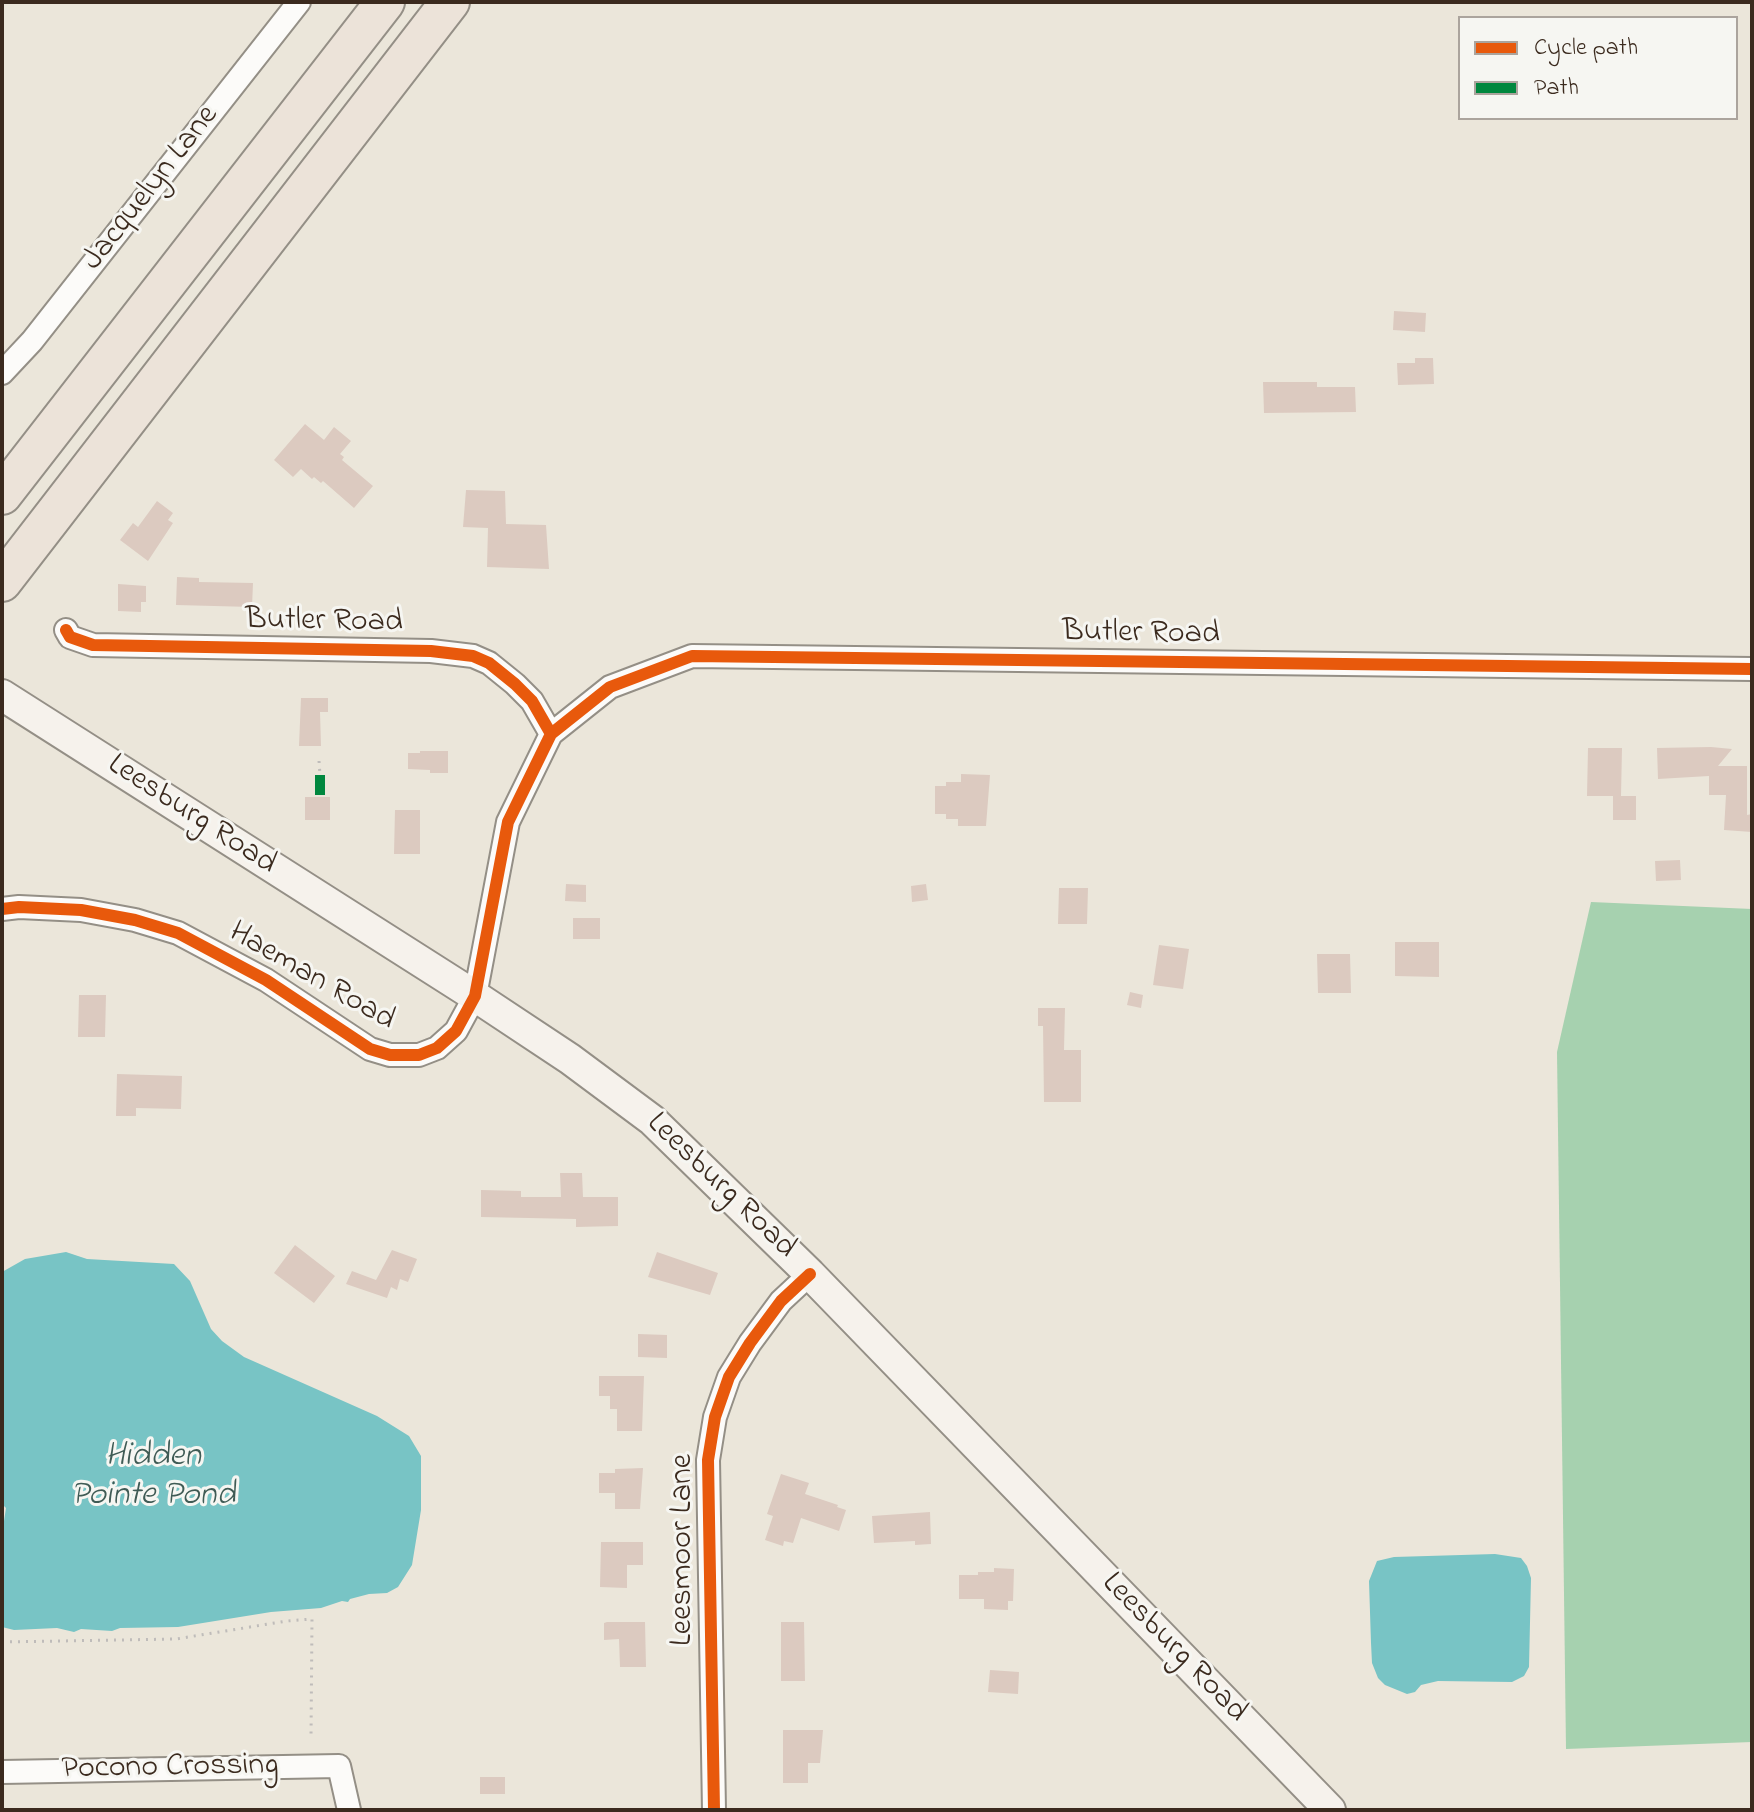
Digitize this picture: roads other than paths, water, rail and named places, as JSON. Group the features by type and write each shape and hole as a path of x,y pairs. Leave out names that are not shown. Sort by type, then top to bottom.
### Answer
{"highway":[{"path":"2,495 385,2"},
{"path":"2,582 450,2"}],"main road":[{"name":"Leesburg Road","path":"2,695 475,996 570,1059 642,1112 681,1146 810,1274 1330,1810"}],"street":[{"name":"Jacquelyn Lane","path":"2,373 32,341 299,2"},
{"name":"Butler Road","path":"66,630 70,637 93,645 431,651 473,656 489,663 515,684 532,701 551,734"},
{"name":"Butler Road","path":"475,996 508,822 551,734 610,687 692,656 1752,669"},
{"name":"Haeman Road","path":"2,909 81,910 135,920 178,933 266,980 348,1036 385,1055 419,1055 437,1048 456,1031 475,996"},
{"name":"Leesmoor Lane","path":"714,1810 708,1460 715,1417 729,1377 750,1343 781,1301 810,1274"},
{"name":"Pocono Crossing","path":"2,1772 339,1766 349,1810"}],"water":[{"name":"Hidden Pointe Pond","path":"66,1252 87,1259 174,1264 190,1281 211,1329 222,1341 244,1357 377,1416 409,1436 421,1456 421,1510 412,1565 398,1587 387,1593 369,1594 321,1608 271,1612 178,1627 120,1628 112,1631 81,1629 74,1632 57,1628 14,1630 2,1627 2,1534 6,1508 2,1504 2,1272 25,1259"},
{"path":"1495,1554 1521,1558 1531,1578 1529,1667 1524,1676 1512,1682 1438,1681 1421,1685 1415,1692 1407,1694 1385,1685 1378,1678 1372,1663 1369,1581 1377,1561 1394,1557"}]}
